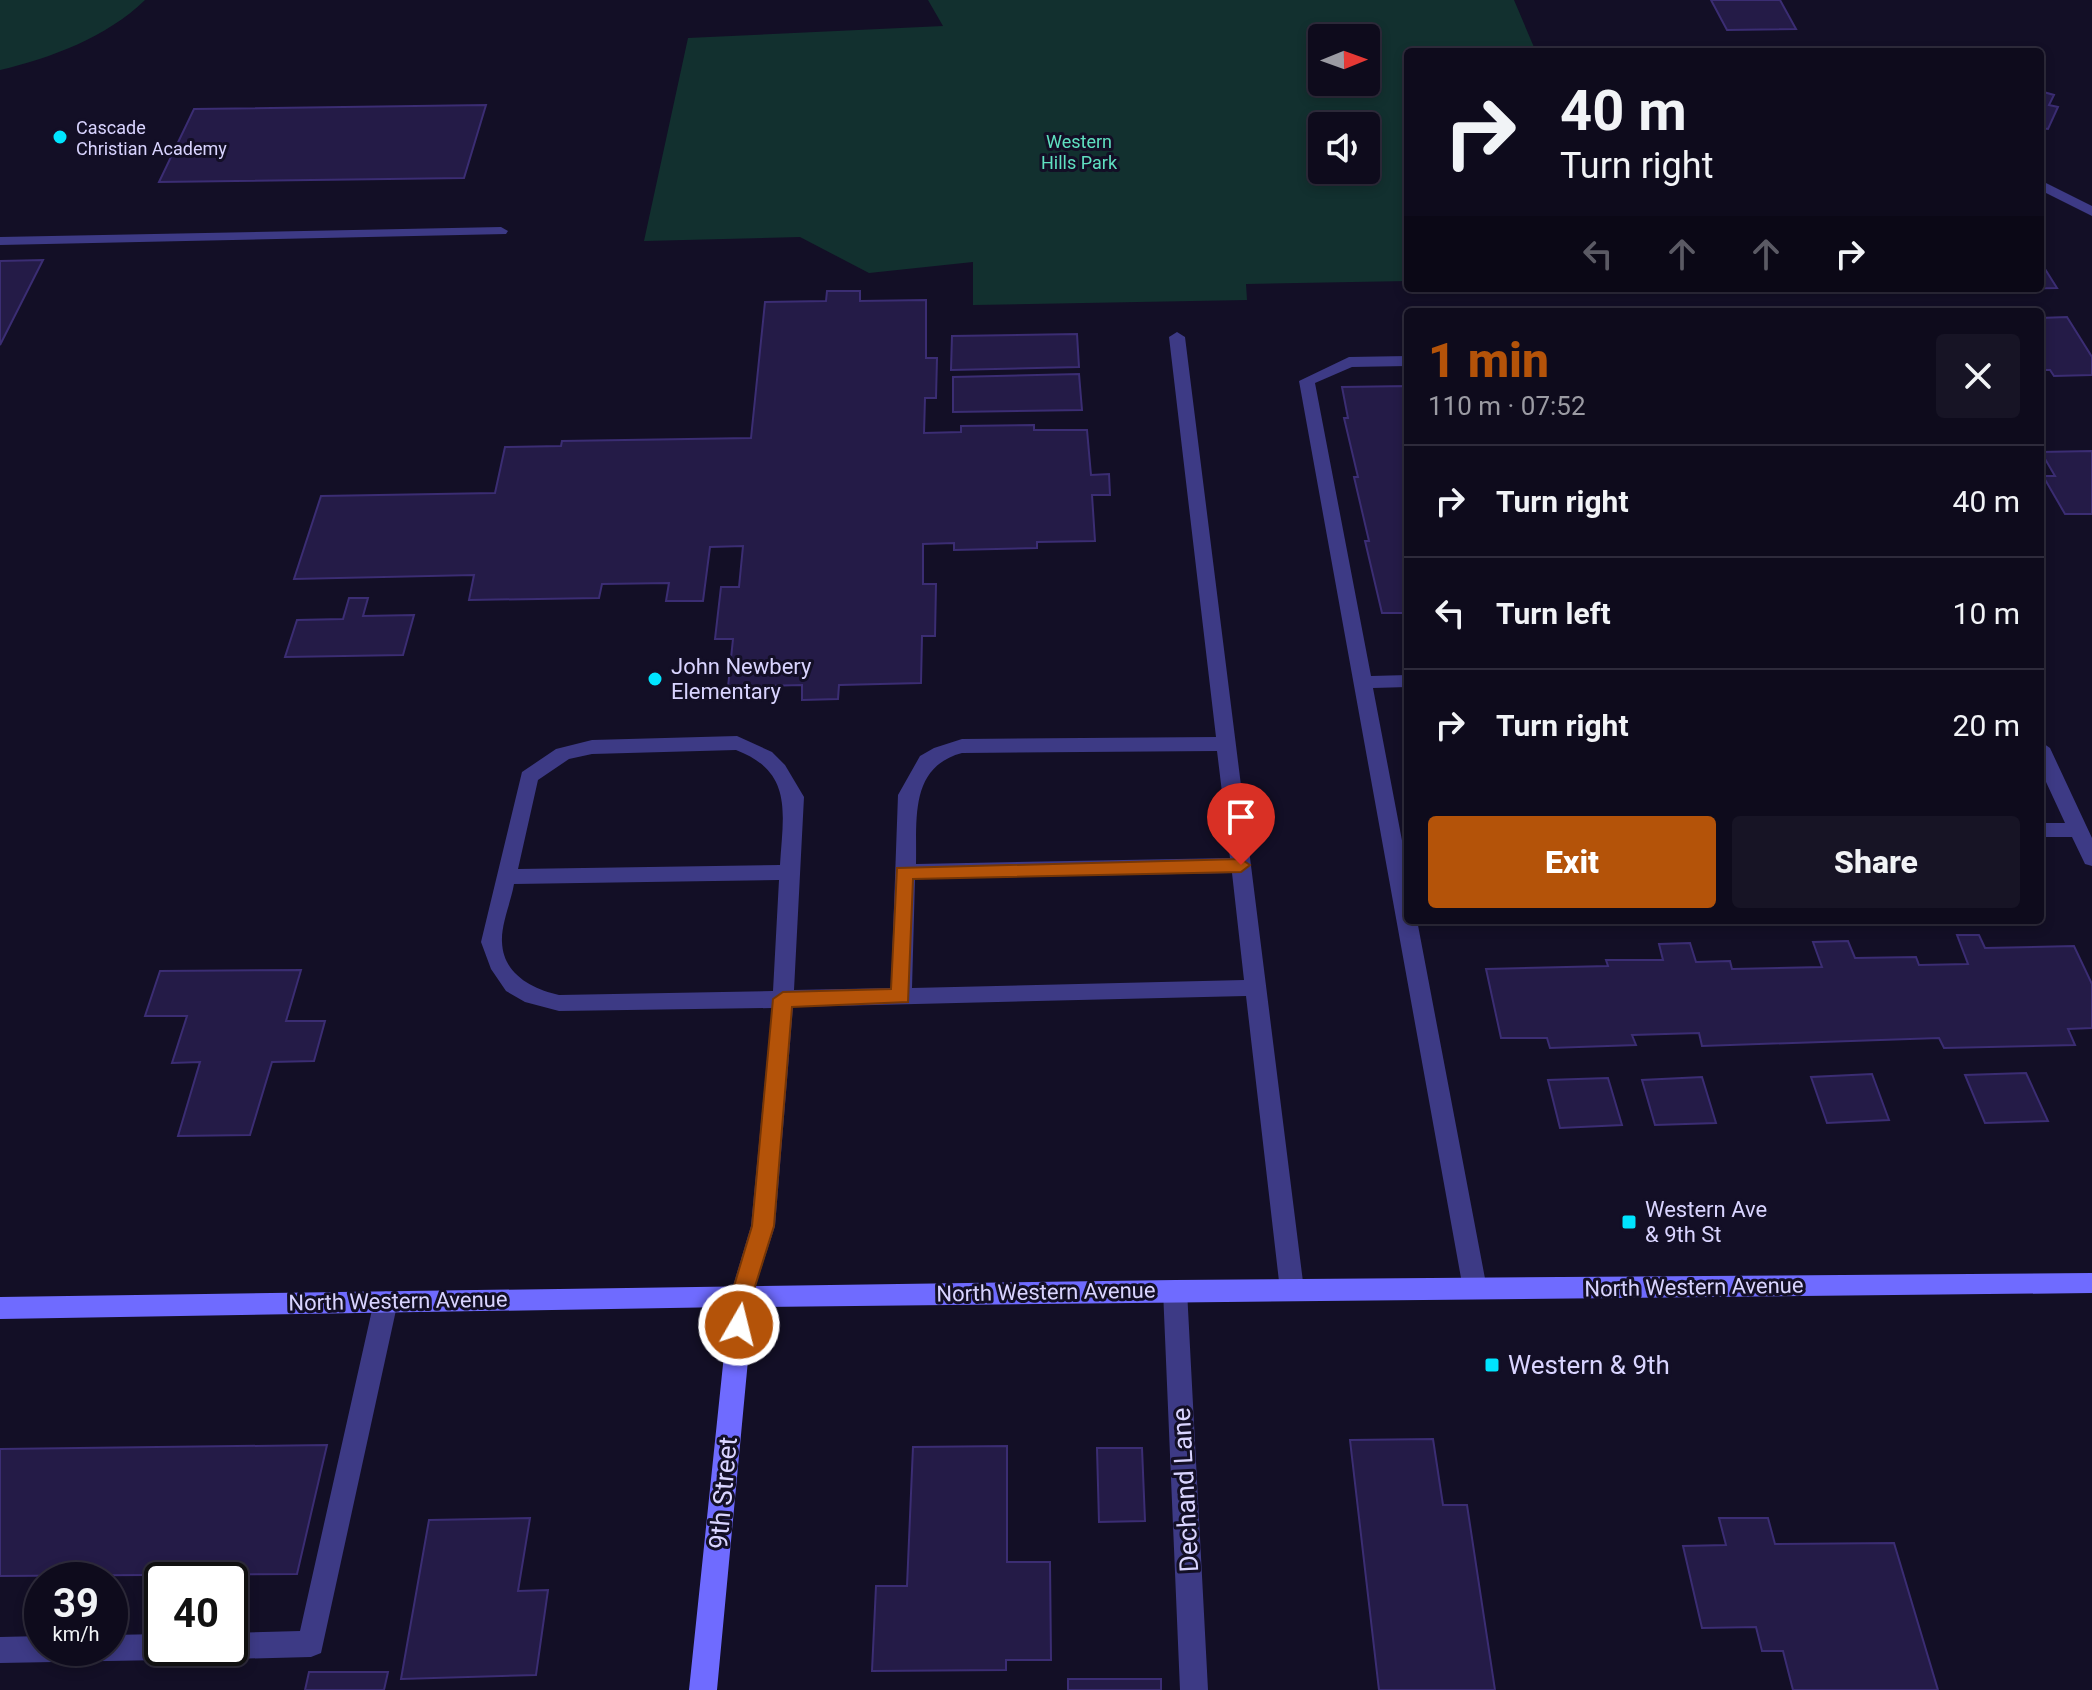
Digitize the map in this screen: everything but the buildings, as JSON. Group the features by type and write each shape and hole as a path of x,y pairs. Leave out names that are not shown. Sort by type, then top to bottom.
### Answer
{"main road":[{"name":"North Western Avenue","path":"0,1308 1175,1290 2092,1283"},
{"name":"9th Street","path":"703,1690 742,1296"}],"street":[{"path":"2044,186 2092,212"},
{"path":"0,241 501,231"},
{"path":"1177,337 1292,1290"},
{"path":"1404,361 1349,362 1307,381 1363,682 1404,863"},
{"path":"1363,682 1404,681"},
{"path":"742,1296 763,1226 783,999 794,797 780,767 759,750 737,743 592,747 563,754 529,777 491,942 498,968 523,996 559,1003 783,999 901,997 1256,988"},
{"path":"901,997 908,795 917,773 933,753 962,746 1226,744"},
{"path":"2044,757 2092,859"},
{"path":"2044,830 2078,830"},
{"path":"904,872 1241,865"},
{"path":"506,877 790,872"},
{"path":"1414,924 1475,1289"},
{"name":"Dechand Lane","path":"1175,1290 1194,1690"},
{"path":"248,1646 311,1644 386,1301"},
{"path":"0,1650 24,1650"}],"green space":[{"path":"0,0 145,0 96,35 39,59 0,70"},
{"name":"Western Hills Park","path":"928,0 1514,0 1534,48 1404,48 1404,281 1246,284 1247,300 973,305 973,262 869,273 800,237 644,241 688,38 943,26"}],"place":[{"name":"Cascade Christian Academy","path":"60,137"},
{"name":"John Newbery Elementary","path":"655,679"},
{"name":"Western Ave & 9th St","path":"1629,1222"},
{"name":"Western & 9th","path":"1492,1365"}],"route":[{"path":"739,1325 742,1296 763,1226 783,999 901,997 904,872 1241,865"}]}
